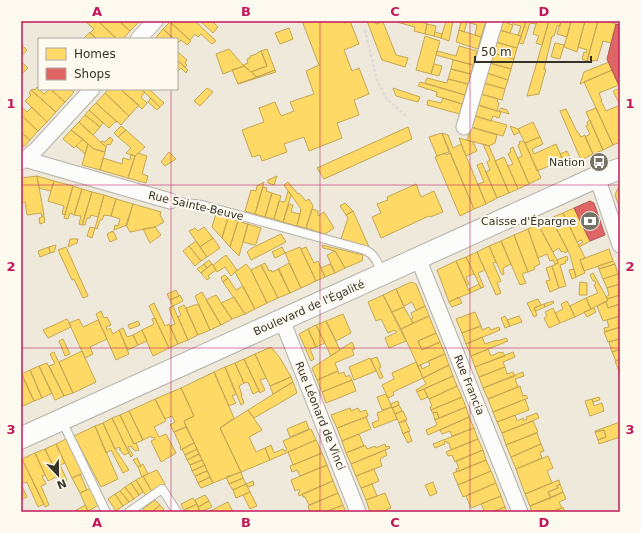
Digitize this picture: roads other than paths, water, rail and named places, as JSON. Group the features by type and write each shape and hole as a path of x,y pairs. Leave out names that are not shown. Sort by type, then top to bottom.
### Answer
{"main road":[{"name":"Boulevard de l'Égalité","path":"597,177 620,162"},
{"name":"Boulevard de l'Égalité","path":"21,438 597,177 620,169"}],"street":[{"path":"139,38 155,21"},
{"path":"464,127 495,21"},
{"path":"22,160 35,151 91,90"},
{"name":"Rue Sainte-Beuve","path":"22,160 170,200"},
{"path":"597,177 620,245"},
{"name":"Rue Francia","path":"418,258 520,512"},
{"name":"Rue Léonard de Vinci","path":"282,320 358,512"}],"lane":[{"name":"Rue Sainte-Beuve","path":"170,200 202,205 371,252 383,274"},
{"path":"62,420 106,512"},
{"path":"129,512 162,489 177,512"}],"place":[{"name":"Nation","path":"599,162"},
{"name":"Caisse d'Épargne","path":"590,221"}]}
